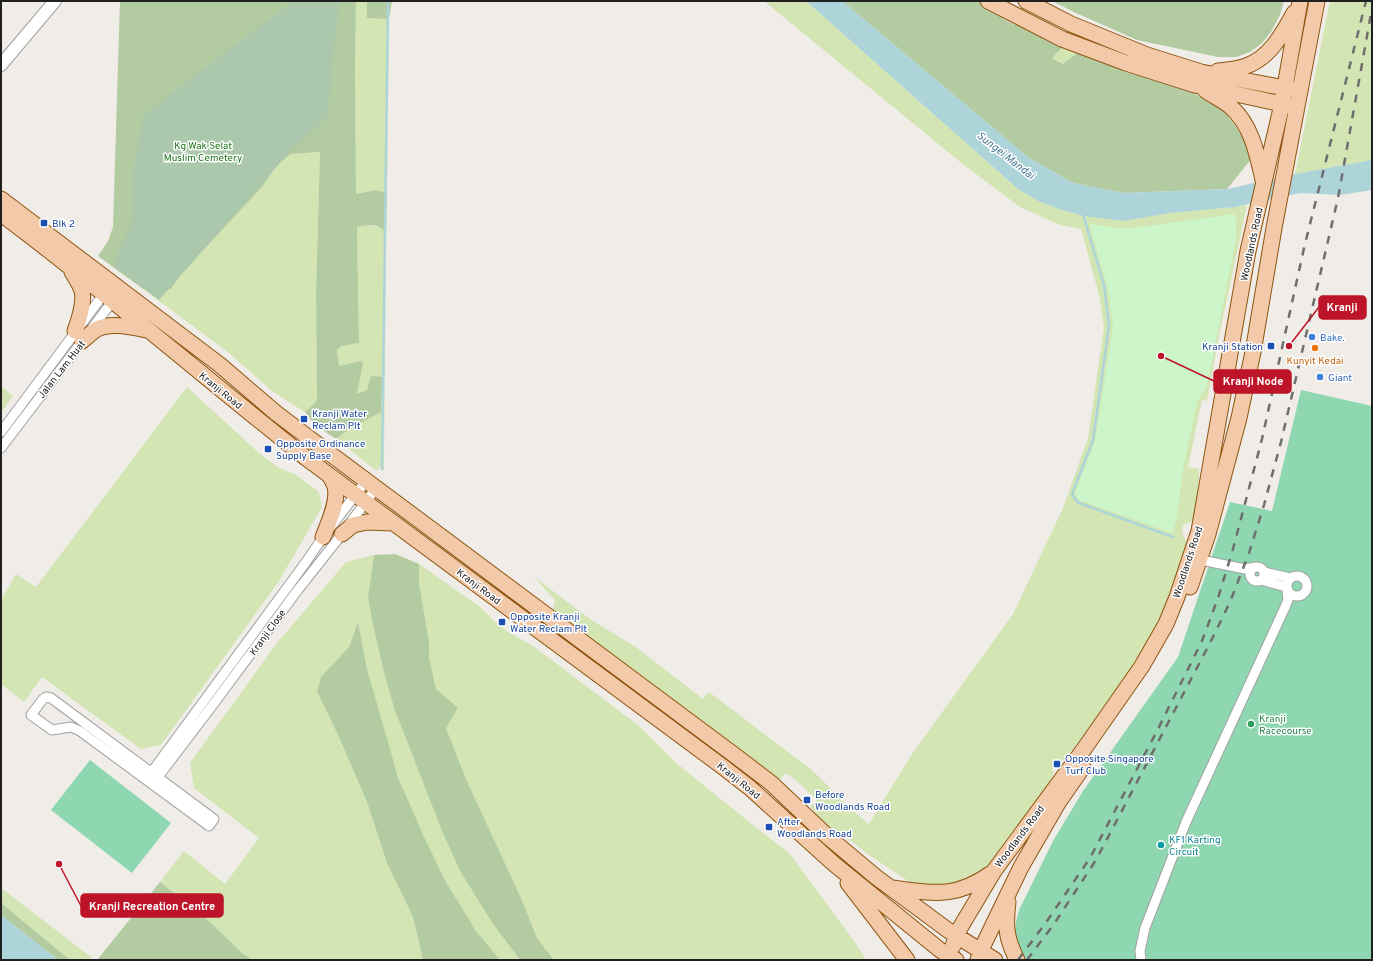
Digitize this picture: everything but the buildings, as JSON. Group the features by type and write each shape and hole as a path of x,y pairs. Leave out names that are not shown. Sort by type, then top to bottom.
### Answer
{"main road":[{"path":"988,1 1062,39 1126,63 1198,78 1300,91"},
{"path":"1026,1 1071,24 1198,78 1289,106"},
{"path":"1198,78 1236,69 1252,64 1259,59 1280,38 1300,1"},
{"name":"Woodlands Road","path":"979,956 1011,887 1058,803 1134,695 1164,648 1175,627 1200,560 1239,418 1253,352 1271,245 1289,106 1285,88 1300,1"},
{"name":"Woodlands Road","path":"951,959 956,936 994,870 1116,704 1142,666 1166,624 1199,531 1248,251 1264,184 1289,106 1300,91 1317,1"},
{"path":"1198,78 1229,106 1245,123 1255,147 1264,184"},
{"name":"Kranji Road","path":"1,199 112,292 148,330 250,414 393,523 750,788 834,864 951,959"},
{"name":"Kranji Road","path":"1,214 68,265 112,292 220,365 276,413 771,783 827,836 891,888 956,936 979,956 995,960"},
{"path":"1248,251 1260,238 1266,240 1271,245"},
{"path":"68,265 82,288 83,295 79,336 98,329 113,326 148,330"},
{"path":"212,382 220,365"},
{"path":"323,537 336,497 335,487 329,475"},
{"path":"342,534 353,525 367,522 393,523"},
{"path":"834,864 907,960"},
{"path":"891,888 935,892 955,891 977,883 994,870"},
{"path":"1011,887 1006,927 1010,945 1017,960"}],"street":[{"path":"1,65 55,1"},
{"name":"Jalan Lam Huat","path":"1,432 79,336 112,292"},
{"name":"Jalan Lam Huat","path":"1,448 42,393 79,336"},
{"name":"Kranji Close","path":"152,778 323,537 360,498 371,484"},
{"name":"Kranji Close","path":"152,778 342,534 360,498"},
{"path":"1200,560 1248,573 1260,573 1290,578 1299,576 1306,581 1306,590 1303,595 1292,596 1286,588 1260,573"},
{"path":"1248,573 1254,580 1260,573"},
{"path":"1141,960 1140,951 1145,928 1186,822 1286,606 1288,600 1286,588 1290,578"},
{"path":"1286,606 1298,596"},
{"path":"152,778 80,731 71,728 52,730 31,715 42,699 46,697 51,698 152,778 209,826 214,819 152,778"}],"green space":[{"path":"120,1 356,1 356,194 376,190 387,193 386,232 380,227 373,225 357,227 359,343 342,346 337,350 339,366 361,361 363,363 357,394 367,390 371,376 382,377 381,412 348,430 336,439 314,424 305,412 317,401 316,291 320,152 291,154 277,165 262,187 182,273 171,289 148,293 160,275 155,269 143,289 98,256 108,241 113,227"},
{"name":"Kg Wak Selat Muslim Cemetery","path":"293,1 325,1 339,3 327,118 294,147 159,300 115,267 115,259 131,225 133,174 143,115"},
{"path":"356,1 367,1 367,18 389,19 387,193 376,190 356,194"},
{"path":"367,1 392,1 389,19 367,18"},
{"path":"764,1 806,1 1018,189 1038,201 1084,216 1170,213 1247,205 1219,336 1207,401 1202,400 1188,467 1199,469 1198,511 1195,520 1183,525 1182,532 1187,543 1163,610 1148,642 1136,661 1078,743 1061,762 1058,760 1052,770 1054,772 1049,784 991,865 980,874 956,885 923,887 908,881 830,827 820,819 810,806 817,800 797,781 786,773 780,779 767,772 724,737 553,610 555,600 533,576 590,619 637,648 703,699 709,692 812,770 853,811 869,824 912,754 1013,614 1063,508 1088,438 1104,327 1099,295 1081,229 1060,225 1020,207 964,165"},
{"path":"842,1 977,1 1000,11 1003,19 1015,25 1021,22 1065,45 1052,58 1063,64 1079,52 1123,71 1184,88 1220,107 1234,124 1246,143 1252,157 1227,189 1124,193 1073,183 1029,158"},
{"path":"1052,1 1284,1 1280,15 1271,32 1262,43 1250,52 1236,57 1218,57 1137,40"},
{"path":"1330,1 1372,1 1372,160 1295,174"},
{"path":"1065,45 1079,52 1064,64 1052,58"},
{"path":"320,152 316,291 317,401 305,412 272,391 229,353 143,289 155,269 169,256 149,293 171,289 182,273 262,187 277,165 291,154"},
{"path":"1235,214 1237,234 1207,386 1197,402 1183,470 1177,517 1172,533 1079,500 1075,493 1095,441 1113,326 1107,285 1089,224 1133,228"},
{"path":"366,225 382,228 386,232 384,471 379,467 377,471 336,439 348,430 367,390 357,395 361,361 339,366 337,350 342,346 359,343 357,227"},
{"path":"1,386 13,396 1,413"},
{"path":"187,387 259,453 279,468 295,474 319,492 322,507 279,581 161,745 141,749 42,677 24,702 1,684 1,600 16,574 36,587"},
{"name":"Kranji Racecourse","path":"1301,390 1372,406 1372,960 1027,960 1022,955 1018,947 1015,933 1019,910 1053,841 1083,791 1178,657 1230,502 1272,511"},
{"path":"395,554 419,564 419,583 429,642 429,657 436,689 458,708 446,728 466,779 521,898 537,938 554,960 520,960 493,924 460,871 442,831 394,708 383,669 368,597 374,555"},
{"path":"374,555 368,597 383,669 394,708 442,831 460,871 493,924 520,960 500,960 482,939 455,896 421,832 394,764 383,729 373,694 358,623 349,647 321,677 317,691 367,802 387,863 413,917 423,960 253,960 242,953 210,922 160,882 184,851 225,884 259,838 194,788 190,763 277,643 346,562"},
{"path":"419,564 480,607 508,632 533,646 638,725 675,762 790,854 866,960 554,960 537,938 521,898 466,779 446,728 458,708 436,690 429,657 429,642 419,583"},
{"path":"358,622 367,669 398,777 424,837 445,880 476,931 500,960 423,960 413,917 387,863 367,802 317,691 321,677 349,647"},
{"path":"90,760 171,823 132,873 51,810"},
{"path":"160,882 210,922 242,953 253,960 97,960"},
{"path":"1,888 91,957 89,960 70,960 1,903"},
{"path":"1,903 70,960 58,960 1,915"}],"water":[{"name":"Sungei Mandai","path":"806,1 842,1 1029,158 1073,183 1124,193 1227,189 1295,174 1372,160 1372,190 1341,195 1300,193 1235,207 1170,213 1123,221 1084,216 1059,209 1038,201 1018,189"},
{"path":"1,915 58,960 1,960"}],"waterway":[{"path":"382,469 388,1"},
{"path":"1083,214 1104,285 1109,326 1093,440 1072,494 1079,503 1173,537"}],"railway":[{"path":"1018,960 1047,921 1090,858 1157,731 1202,641 1218,598 1233,549 1262,439 1304,248 1366,1"},
{"path":"1027,960 1054,924 1096,860 1210,643 1230,602 1249,553 1281,442 1338,198 1372,8"}],"place":[{"name":"Blk 2","path":"44,223"},
{"name":"Bake.","path":"1312,337"},
{"name":"Kranji Station","path":"1271,346"},
{"name":"Kranji","path":"1289,346"},
{"name":"Kunyit Kedai","path":"1315,348"},
{"name":"Kranji Node","path":"1161,356"},
{"name":"Giant","path":"1320,377"},
{"name":"Kranji Water Reclam Plt","path":"304,419"},
{"name":"Opposite Ordinance Supply Base","path":"268,449"},
{"name":"Opposite Kranji Water Reclam Plt","path":"502,622"},
{"name":"Kranji Racecourse","path":"1251,724"},
{"name":"Opposite Singapore Turf Club","path":"1057,764"},
{"name":"Before Woodlands Road","path":"807,800"},
{"name":"After Woodlands Road","path":"769,827"},
{"name":"KF1 Karting Circuit","path":"1161,845"},
{"name":"Kranji Recreation Centre","path":"59,864"}]}
